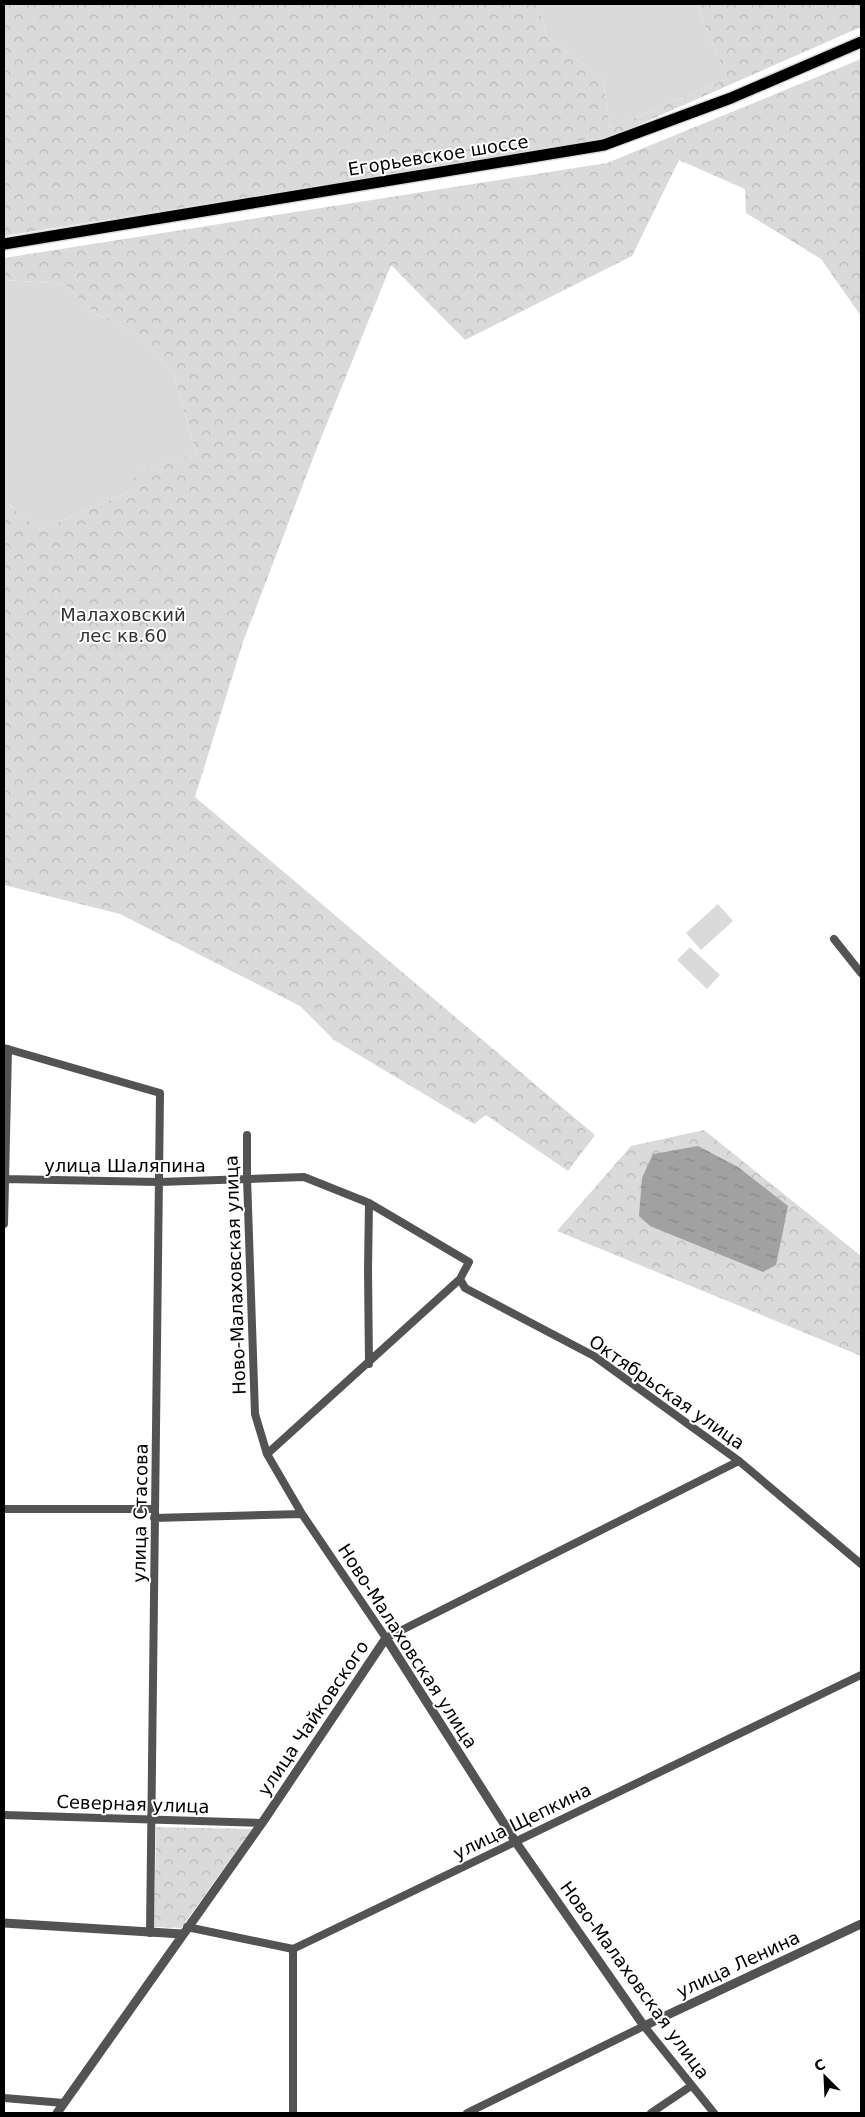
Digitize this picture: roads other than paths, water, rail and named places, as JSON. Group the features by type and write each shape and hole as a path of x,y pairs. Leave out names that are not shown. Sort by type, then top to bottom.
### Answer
{"main road":[{"name":"Егорьевское шоссе","path":"4,244 604,145 731,98 861,42"}],"street":[{"path":"834,939 861,973"},
{"path":"4,1224 6,1048"},
{"name":"улица Стасова","path":"6,1048 160,1093 150,1933"},
{"name":"Ново-Малаховская улица","path":"247,1135 246,1178 255,1414 267,1454 302,1514 386,1638 515,1841 644,2026 714,2113"},
{"path":"246,1178 304,1177 369,1203 469,1262 460,1279 369,1364 267,1454"},
{"name":"улица Шаляпина","path":"4,1179 159,1182 246,1178"},
{"path":"369,1203 369,1364"},
{"name":"Октябрьская улица","path":"460,1279 465,1288 594,1356 739,1460 861,1564"},
{"name":"улица Чайковского","path":"56,2113 262,1823 386,1638 739,1460"},
{"path":"4,1508 154,1513 302,1514"},
{"name":"улица Щепкина","path":"293,1949 861,1675"},
{"name":"Северная улица","path":"4,1815 262,1823"},
{"path":"4,1923 150,1933 185,1931 293,1949 293,2113"},
{"name":"улица Ленина","path":"467,2113 644,2026 861,1924"},
{"path":"651,2113 691,2086"},
{"path":"4,2098 64,2103"}],"water":[{"path":"698,1146 738,1167 788,1206 776,1265 763,1272 650,1226 639,1216 642,1178 653,1154"}],"park label":[{"name":"Малаховский лес кв.60","path":"123,624"}]}
